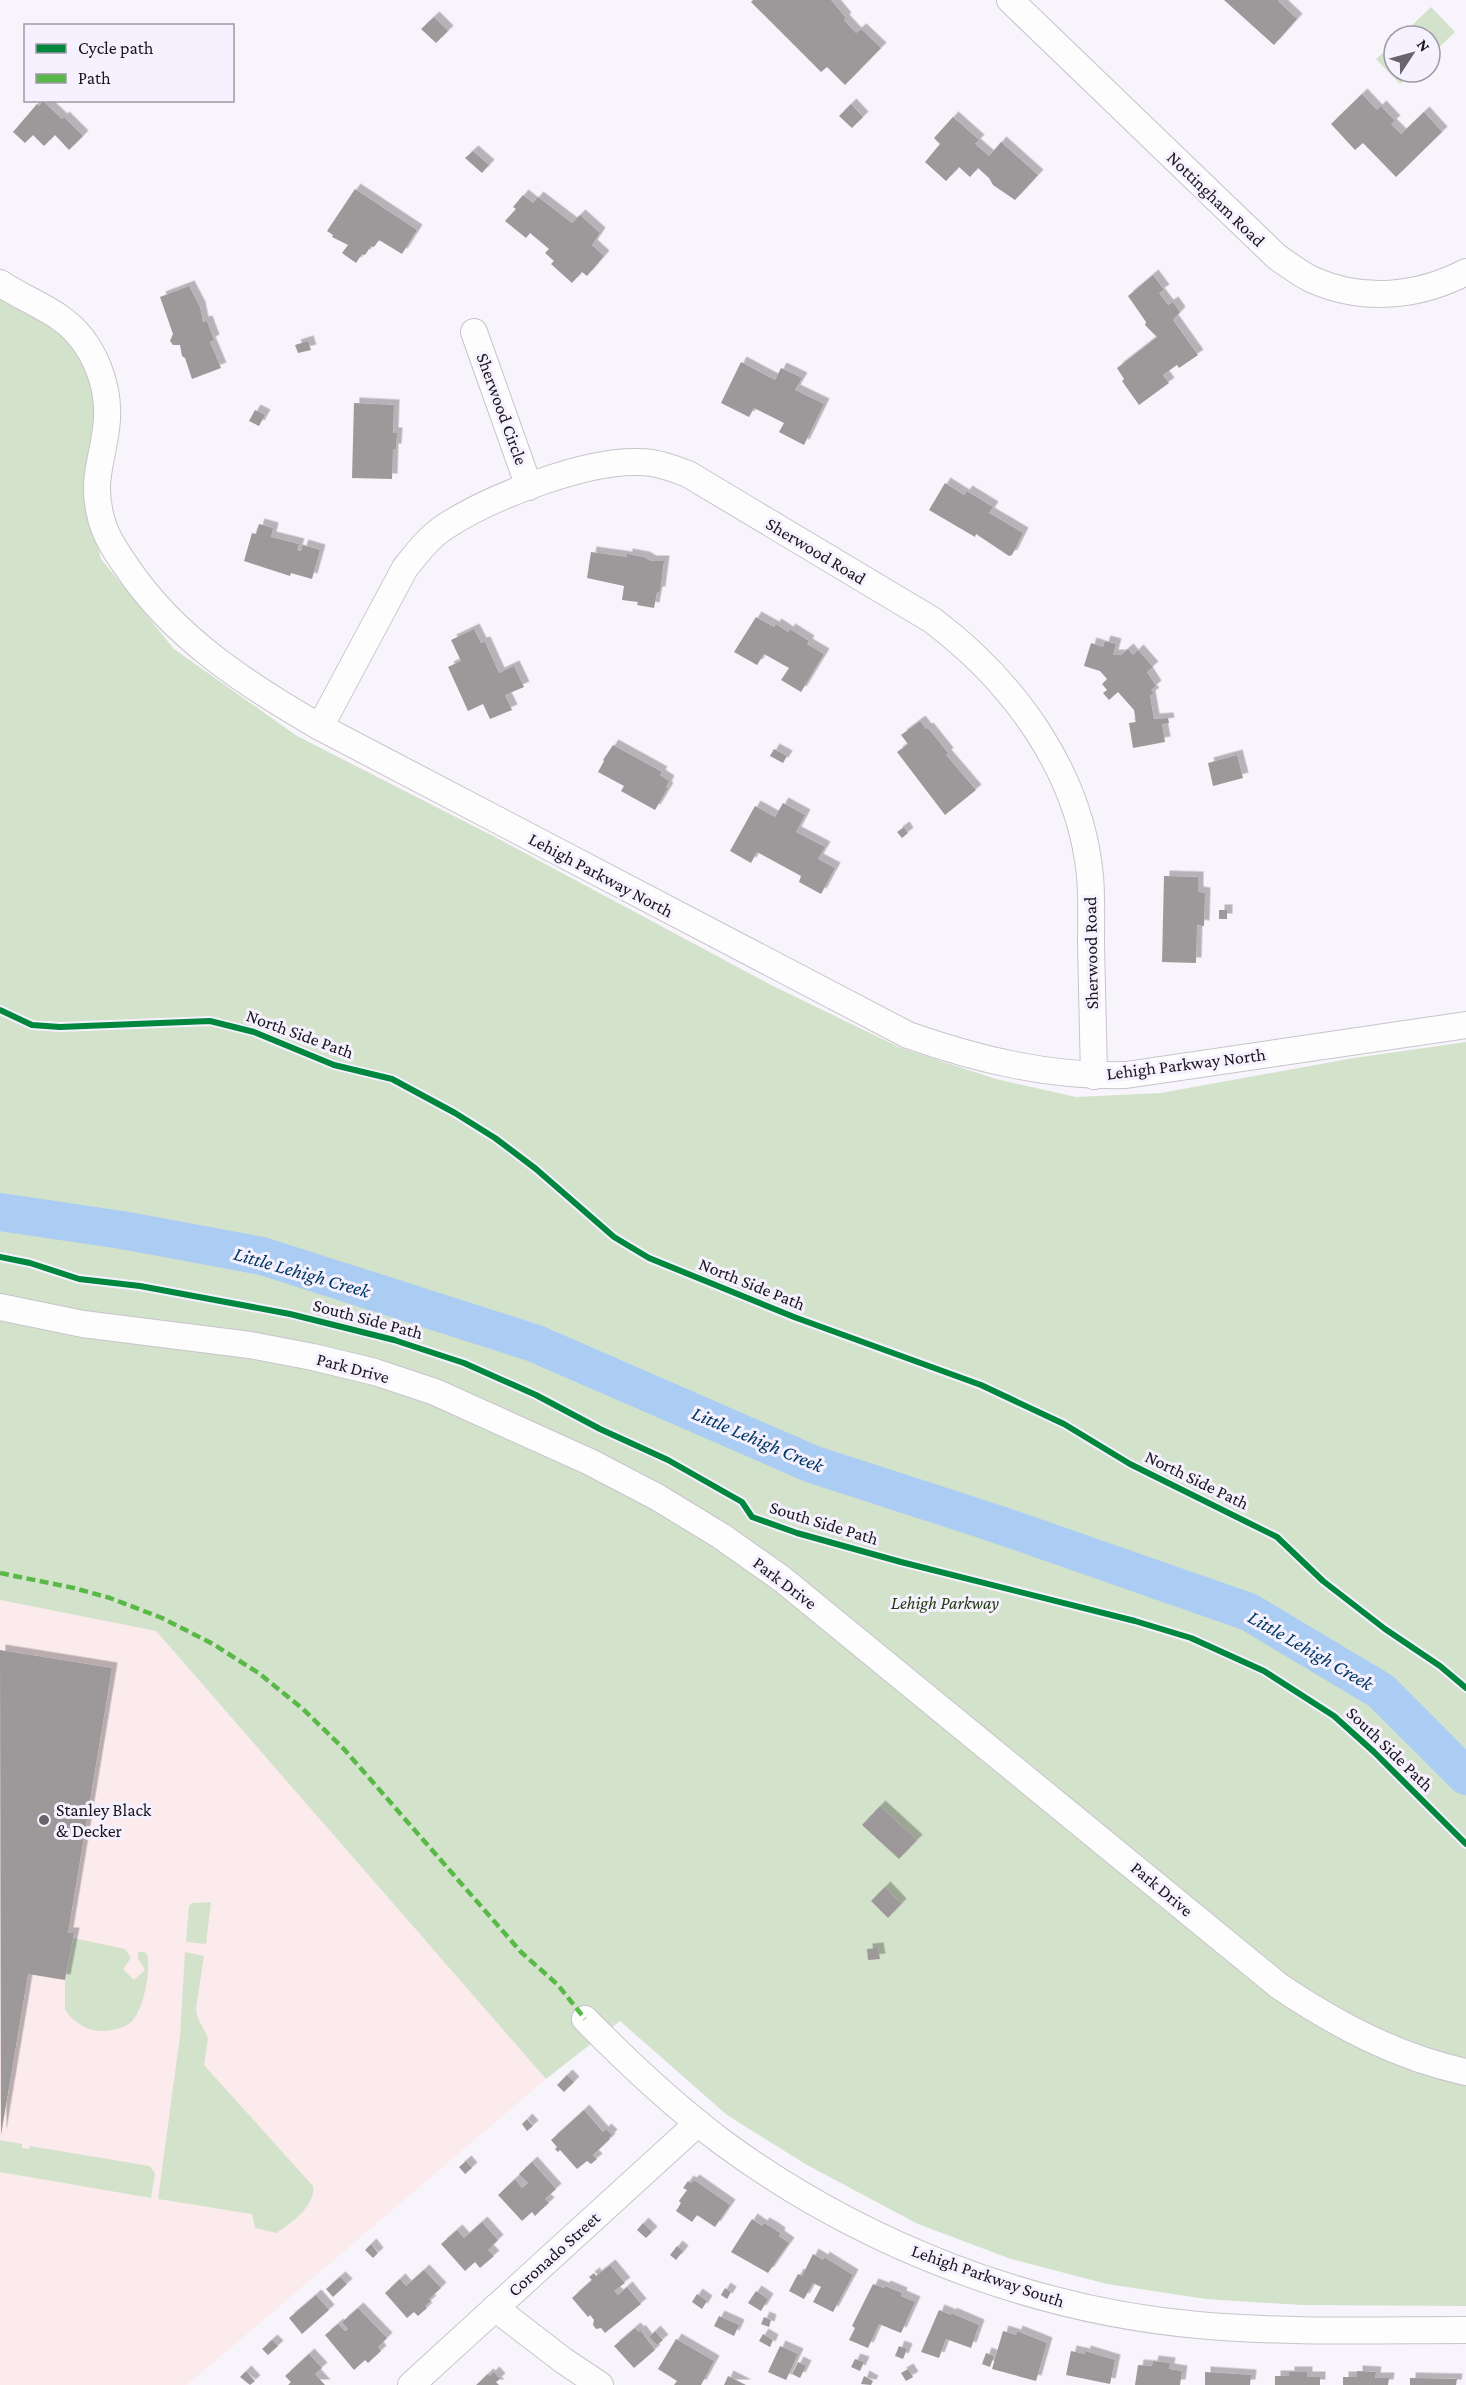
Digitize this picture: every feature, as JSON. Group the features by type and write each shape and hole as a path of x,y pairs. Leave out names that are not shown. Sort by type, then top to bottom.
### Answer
{"street":[{"name":"Nottingham Road","path":"1010,0 1277,257 1311,279 1338,289 1390,295 1419,291 1466,272"},
{"name":"Lehigh Parkway North","path":"0,283 62,319 79,336 93,357 103,380 107,404 106,429 98,465 96,490 100,515 108,538 134,578 156,606 189,639 229,670 320,727 908,1035 998,1063 1056,1073 1094,1076 1126,1075 1466,1025"},
{"name":"Sherwood Circle","path":"474,332 529,487"},
{"name":"Sherwood Road","path":"320,727 405,568 422,546 452,522 477,508 529,487 578,472 620,463 640,462 664,465 688,474 932,620 962,643 990,670 1016,699 1038,731 1068,791 1083,837 1089,875 1094,1076"},
{"name":"Park Drive","path":"0,1307 83,1324 250,1345 313,1356 375,1372 435,1392 590,1462 648,1492 721,1536 782,1579 1279,1986 1316,2011 1376,2042 1405,2054 1466,2072"},
{"name":"Lehigh Parkway South","path":"585,2019 623,2058 698,2123 780,2181 838,2215 908,2249 960,2270 1018,2289 1096,2309 1197,2325 1258,2329 1466,2330"},
{"name":"Coronado Street","path":"411,2385 698,2123"},
{"path":"495,2308 564,2361 600,2385"}],"shaded area":[{"path":"0,1600 156,1631 546,2079 187,2385 0,2385"}],"green space":[{"path":"1431,7 1455,32 1442,44 1442,24 1413,24"},
{"path":"1382,54 1382,65 1376,59"},
{"name":"Lehigh Parkway","path":"0,291 63,330 94,383 94,446 87,502 101,559 174,649 297,736 493,836 773,986 901,1048 996,1079 1076,1097 1161,1093 1354,1058 1466,1042 1466,2306 1302,2305 1206,2299 1107,2284 1011,2259 918,2224 807,2165 727,2115 620,2021 546,2079 156,1631 0,1600"},
{"path":"211,1902 206,1944 186,1942 189,1906 192,1903"},
{"path":"73,1938 125,1949 131,1958 123,1969 134,1980 145,1970 138,1958 138,1952 145,1952 148,1957 147,1981 143,1998 133,2020 122,2028 105,2031 92,2030 80,2025 65,2010 65,1980"},
{"path":"185,1952 204,1956 196,2008 197,2016 208,2038 204,2065 313,2186 310,2201 301,2214 276,2233 255,2228 252,2214 158,2199 180,2036"},
{"path":"0,2140 22,2144 22,2148 29,2149 30,2146 150,2166 155,2174 151,2198 0,2172"}],"building":[{"path":"753,0 831,0 856,33 861,29 881,48 845,85 827,67 821,72 751,2"},
{"path":"1224,0 1279,0 1297,19 1274,45"},
{"path":"434,17 448,31 436,43 421,29"},
{"path":"1362,94 1377,110 1381,106 1395,121 1391,124 1401,134 1424,112 1442,132 1396,177 1363,143 1355,150 1331,124"},
{"path":"44,102 62,119 64,117 83,136 69,150 55,135 44,146 33,135 25,143 13,132 37,104 39,106"},
{"path":"851,104 863,117 852,128 839,116"},
{"path":"953,117 979,140 975,144 989,156 1001,142 1038,175 1015,200 993,185 978,168 970,177 959,167 946,181 925,162 940,144 934,138"},
{"path":"473,151 489,165 482,173 465,158"},
{"path":"355,189 417,230 402,254 379,240 365,255 362,254 356,263 342,253 348,245 332,237 333,235 327,231"},
{"path":"523,195 533,203 538,197 572,223 580,215 600,233 592,245 604,256 587,276 582,272 572,283 551,264 554,261 545,253 549,249 530,233 526,238 505,221 516,209 513,207"},
{"path":"1153,275 1164,290 1159,293 1168,305 1173,302 1180,312 1173,320 1198,355 1179,368 1177,365 1163,375 1169,383 1139,405 1122,381 1124,379 1117,368 1157,337 1145,325 1146,322 1128,296"},
{"path":"189,286 200,307 203,322 207,321 214,340 210,342 221,368 192,379 180,345 173,345 170,341 173,334 160,297"},
{"path":"308,341 311,350 298,353 295,345"},
{"path":"741,362 775,380 781,368 802,378 795,390 824,404 804,445 779,432 784,423 754,408 749,417 721,403"},
{"path":"354,403 394,405 393,433 397,433 396,449 393,449 392,479 352,478"},
{"path":"255,410 265,415 259,426 249,421"},
{"path":"945,483 964,495 967,491 993,507 989,513 1023,533 1012,555 1009,556 976,534 975,537 929,510"},
{"path":"259,524 273,528 271,537 299,544 297,550 301,551 303,545 320,550 312,579 291,573 290,576 244,561 252,533 256,534"},
{"path":"591,552 627,557 627,554 644,557 651,561 664,561 660,592 657,592 654,608 637,605 638,602 622,600 624,586 587,578"},
{"path":"756,617 774,627 776,624 788,632 790,629 809,641 807,644 824,654 801,692 781,680 789,668 764,654 757,665 734,652"},
{"path":"474,629 481,643 485,642 499,673 514,666 524,687 505,695 512,710 490,719 483,704 468,711 448,667 461,661 451,640"},
{"path":"1105,641 1116,644 1113,655 1121,655 1128,649 1133,655 1138,650 1153,667 1147,672 1156,686 1151,690 1154,693 1150,696 1154,719 1168,718 1169,723 1162,724 1165,742 1133,748 1129,723 1136,722 1134,710 1118,692 1109,700 1103,693 1107,690 1102,684 1107,679 1100,671 1084,666 1091,643 1103,647"},
{"path":"920,721 926,729 928,728 948,753 946,755 976,790 945,815 897,752 908,744 901,735"},
{"path":"613,745 662,772 660,775 669,781 666,787 668,788 655,810 621,791 624,786 598,772"},
{"path":"774,749 787,756 783,763 770,756"},
{"path":"1237,755 1243,778 1213,786 1208,763"},
{"path":"783,803 805,815 796,832 825,847 818,859 835,868 821,894 799,882 801,876 757,852 751,863 730,851 755,806 775,817"},
{"path":"904,827 908,833 902,838 897,832"},
{"path":"1164,876 1198,877 1198,892 1205,893 1204,926 1197,925 1196,963 1162,962"},
{"path":"1219,910 1227,910 1227,919 1219,919"},
{"name":"Stanley Black & Decker","path":"0,1650 112,1668 68,1933 74,1933 65,1980 28,1974 1,2135"},
{"path":"880,1806 917,1840 899,1859 862,1825"},
{"path":"885,1887 901,1904 888,1918 871,1901"},
{"path":"878,1948 880,1959 868,1960 867,1949"},
{"path":"567,2075 574,2082 564,2092 557,2085"},
{"path":"584,2110 603,2132 606,2129 612,2135 593,2155 597,2159 591,2164 587,2161 577,2169 560,2150 558,2152 555,2149 557,2147 551,2140"},
{"path":"527,2119 533,2126 527,2131 522,2124"},
{"path":"466,2161 472,2168 465,2174 459,2167"},
{"path":"532,2162 556,2189 545,2199 549,2203 535,2216 532,2212 522,2221 498,2195 515,2179 522,2188 528,2183 519,2174"},
{"path":"694,2180 730,2205 715,2227 697,2215 692,2222 676,2211 681,2203 679,2201 687,2190 683,2188 688,2181 691,2183"},
{"path":"752,2219 762,2226 764,2223 773,2228 789,2243 768,2273 731,2252"},
{"path":"482,2222 498,2240 488,2250 494,2256 480,2268 475,2262 465,2271 441,2244 457,2230 464,2238"},
{"path":"643,2223 652,2232 646,2238 637,2230"},
{"path":"371,2244 378,2253 373,2258 365,2250"},
{"path":"677,2246 683,2251 676,2260 670,2255"},
{"path":"813,2254 823,2260 824,2257 853,2275 833,2312 813,2302 821,2287 813,2283 804,2299 789,2291 798,2274 802,2276"},
{"path":"610,2265 625,2283 614,2291 618,2295 627,2287 641,2304 605,2333 601,2328 596,2329 593,2325 594,2320 590,2315 588,2317 572,2298 592,2280 589,2277 594,2273 596,2276"},
{"path":"424,2270 441,2288 429,2299 431,2301 425,2306 427,2308 418,2316 414,2312 407,2318 385,2293 400,2279 406,2286"},
{"path":"340,2277 347,2284 333,2297 326,2289"},
{"path":"873,2284 902,2293 901,2296 915,2302 901,2333 879,2324 868,2348 849,2340 855,2328 852,2326"},
{"path":"725,2288 731,2292 727,2299 721,2295"},
{"path":"756,2291 768,2299 761,2311 748,2303"},
{"path":"697,2294 707,2301 702,2309 692,2302"},
{"path":"316,2295 329,2310 302,2334 289,2318"},
{"path":"358,2308 387,2338 378,2347 381,2351 368,2363 365,2360 354,2370 325,2335 338,2324 345,2331 348,2329 342,2322"},
{"path":"939,2310 979,2325 971,2348 946,2339 939,2358 921,2352"},
{"path":"719,2316 739,2325 734,2336 714,2326"},
{"path":"764,2317 771,2320 769,2327 761,2324"},
{"path":"635,2328 639,2332 640,2330 655,2350 634,2368 614,2346"},
{"path":"655,2331 663,2340 657,2345 649,2337"},
{"path":"1003,2331 1016,2335 1017,2331 1047,2343 1036,2381 992,2369"},
{"path":"763,2334 773,2340 770,2347 759,2341"},
{"path":"676,2339 714,2361 701,2385 674,2385 677,2381 658,2369"},
{"path":"272,2340 278,2346 268,2355 262,2349"},
{"path":"780,2346 798,2354 786,2380 768,2372"},
{"path":"899,2346 907,2349 903,2359 895,2356"},
{"path":"1071,2351 1085,2354 1085,2351 1115,2360 1110,2384 1066,2375"},
{"path":"986,2353 994,2356 990,2367 982,2364"},
{"path":"309,2354 322,2368 315,2374 325,2385 288,2385 291,2382 285,2376"},
{"path":"855,2359 864,2362 860,2371 851,2367"},
{"path":"1153,2361 1170,2363 1169,2369 1182,2371 1180,2385 1135,2385 1138,2365 1152,2366"},
{"path":"798,2362 806,2366 800,2378 792,2374"},
{"path":"908,2369 913,2377 906,2381 901,2373"},
{"path":"246,2371 255,2381 250,2385 240,2377"},
{"path":"1357,2371 1376,2372 1375,2378 1389,2378 1388,2385 1343,2385 1343,2377 1357,2377"},
{"path":"494,2372 500,2379 496,2382 499,2385 476,2385 488,2374 490,2376"},
{"path":"1205,2372 1251,2375 1250,2385 1205,2385"},
{"path":"1289,2372 1307,2372 1307,2377 1320,2377 1320,2385 1275,2385 1275,2376 1289,2376"},
{"path":"728,2376 746,2385 724,2385"},
{"path":"864,2376 873,2381 871,2385 861,2384"},
{"path":"1410,2378 1457,2379 1456,2385 1410,2385"}],"waterway":[{"name":"Little Lehigh Creek","path":"0,1212 122,1230 262,1256 534,1343 812,1464 1000,1525 1249,1612 1381,1691 1466,1776"}],"marked path":[{"path":"0,1573 74,1588 110,1598 162,1618 213,1644 260,1674 303,1709 343,1748 521,1952 558,1985 585,2019"}],"cycle path":[{"name":"North Side Path","path":"0,1010 32,1025 60,1027 210,1021 254,1032 334,1065 392,1079 455,1113 495,1138 536,1169 614,1237 649,1258 794,1317 981,1385 1064,1424 1130,1464 1277,1537 1323,1581 1385,1629 1440,1666 1466,1688"},
{"name":"South Side Path","path":"0,1257 30,1263 79,1279 140,1286 290,1314 394,1340 464,1363 536,1395 600,1429 668,1460 742,1502 752,1517 797,1533 901,1562 1135,1621 1191,1638 1264,1671 1334,1716 1374,1752 1466,1844"}],"place":[{"name":"Stanley Black & Decker","path":"44,1820"}]}
